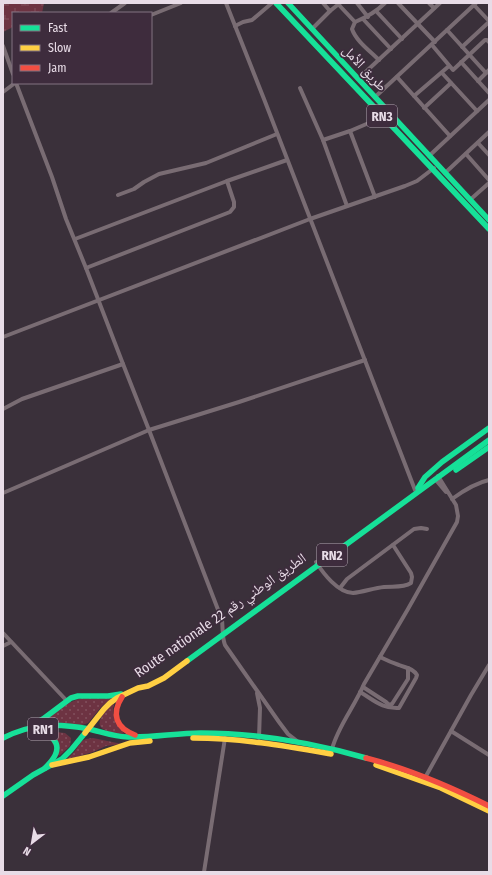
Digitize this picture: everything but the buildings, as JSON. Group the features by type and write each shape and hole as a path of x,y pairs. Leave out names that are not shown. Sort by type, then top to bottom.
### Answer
{"main road":[{"name":"RN3","path":"276,3 489,229"},
{"name":"طريق الأمل","path":"288,3 429,156 488,216"},
{"path":"416,489 424,477 489,428"},
{"name":"Route nationale 22 الطريق الوطني رقم","path":"52,765 68,753 110,703 138,688 148,686 164,678 223,632 437,476 489,436"},
{"name":"Route nationale 22 الطريق الوطني رقم","path":"317,564 416,489 489,440"},
{"path":"437,476 446,475 454,471 489,447"},
{"path":"128,693 120,698 116,713 117,721 121,728 128,733 142,737"},
{"name":"RN2","path":"42,725 71,698 78,696 108,696 128,693"},
{"path":"42,725 53,740 57,749 54,758 45,768"},
{"name":"RN1","path":"3,738 29,727 42,725 60,726 87,731"},
{"name":"RN1","path":"3,742 42,725"},
{"path":"87,731 128,737 178,733 207,733 300,745 375,760 426,776 489,806"},
{"path":"87,731 130,743"},
{"path":"3,796 25,780 52,765 90,757 130,743 178,738 208,738 225,736"},
{"path":"331,752 374,764 423,781 460,796 489,811"}],"street":[{"path":"112,12 125,3"},
{"path":"152,15 181,3"},
{"path":"226,3 416,489"},
{"path":"235,26 252,20 272,3"},
{"path":"323,3 330,11"},
{"path":"357,3 368,17"},
{"path":"379,60 353,34 352,29 355,22 376,12 385,3"},
{"path":"398,3 418,24 453,70 485,40 489,42"},
{"path":"429,3 434,8"},
{"path":"358,79 440,3"},
{"path":"312,29 339,4 355,22"},
{"path":"375,97 475,4 489,21 462,47"},
{"path":"376,12 402,39"},
{"path":"363,19 391,49"},
{"path":"447,30 462,47 488,71 478,81"},
{"path":"3,46 5,56 12,72"},
{"path":"461,62 489,93"},
{"path":"414,96 449,66"},
{"path":"442,73 477,111"},
{"path":"397,77 450,136"},
{"path":"424,108 451,83"},
{"path":"3,92 15,84"},
{"path":"16,84 52,177 66,219 222,620 225,645 284,729 300,745"},
{"path":"300,88 323,140 346,206"},
{"path":"429,156 489,100"},
{"path":"323,140 383,117"},
{"path":"350,130 375,197"},
{"path":"445,173 489,132"},
{"path":"118,195 134,189 159,174 206,163 277,134"},
{"path":"478,143 489,155"},
{"path":"466,154 489,181 471,200"},
{"path":"75,239 227,181 287,160"},
{"path":"3,337 310,219 405,186 417,181 438,165"},
{"path":"86,268 230,212 234,207 234,202 227,181"},
{"path":"3,493 149,430 365,360"},
{"path":"3,409 22,399 123,364"},
{"path":"331,752 335,738 360,692 457,522 457,510 437,476"},
{"path":"451,498 465,490 489,480"},
{"path":"340,588 347,579 414,530 421,528 427,529"},
{"path":"317,564 336,586 348,592 354,593 378,588 406,586 411,583 411,573 393,545"},
{"path":"3,633 67,701"},
{"path":"3,646 11,642"},
{"path":"360,692 384,707 390,706 399,708 417,674 408,668 380,657"},
{"path":"426,776 489,665"},
{"path":"390,706 408,679 408,668"},
{"path":"363,687 390,706"},
{"path":"257,691 260,708 259,740"},
{"path":"451,731 489,755"},
{"path":"204,872 225,736"}],"green space":[{"path":"3,3 44,3 42,12 12,12 12,28 3,32"},
{"path":"82,698 112,698 102,706 88,723 82,725 44,721 57,711"},
{"path":"114,703 113,714 124,734 107,731 101,727 100,724 102,716"},
{"path":"46,731 65,733 71,738 70,746 59,756"},
{"path":"93,738 122,744 106,746 93,752 66,760 82,741"}],"traffic: fast":[{"path":"276,3 489,229"},
{"path":"288,3 489,220"},
{"path":"418,488 425,477 442,462 489,428"},
{"path":"187,661 489,440"},
{"path":"456,470 489,447"},
{"path":"34,724 71,698 78,696 108,696 121,694"},
{"path":"42,722 41,730 53,739 57,748 53,759 45,768"},
{"path":"3,738 24,729 55,725 89,729 123,737 146,737 192,733 222,733 305,743 366,758"},
{"path":"3,796 33,775 62,759 85,733"}],"traffic: slow":[{"path":"85,733 104,709 117,698 164,678 187,661"},
{"path":"193,738 211,738 280,745 331,754"},
{"path":"52,765 89,757 130,743 150,741"},
{"path":"376,765 441,788 489,811"}],"traffic: jam":[{"path":"122,697 117,709 117,720 123,728 135,735"},
{"path":"366,758 398,767 429,779 489,806"}]}
